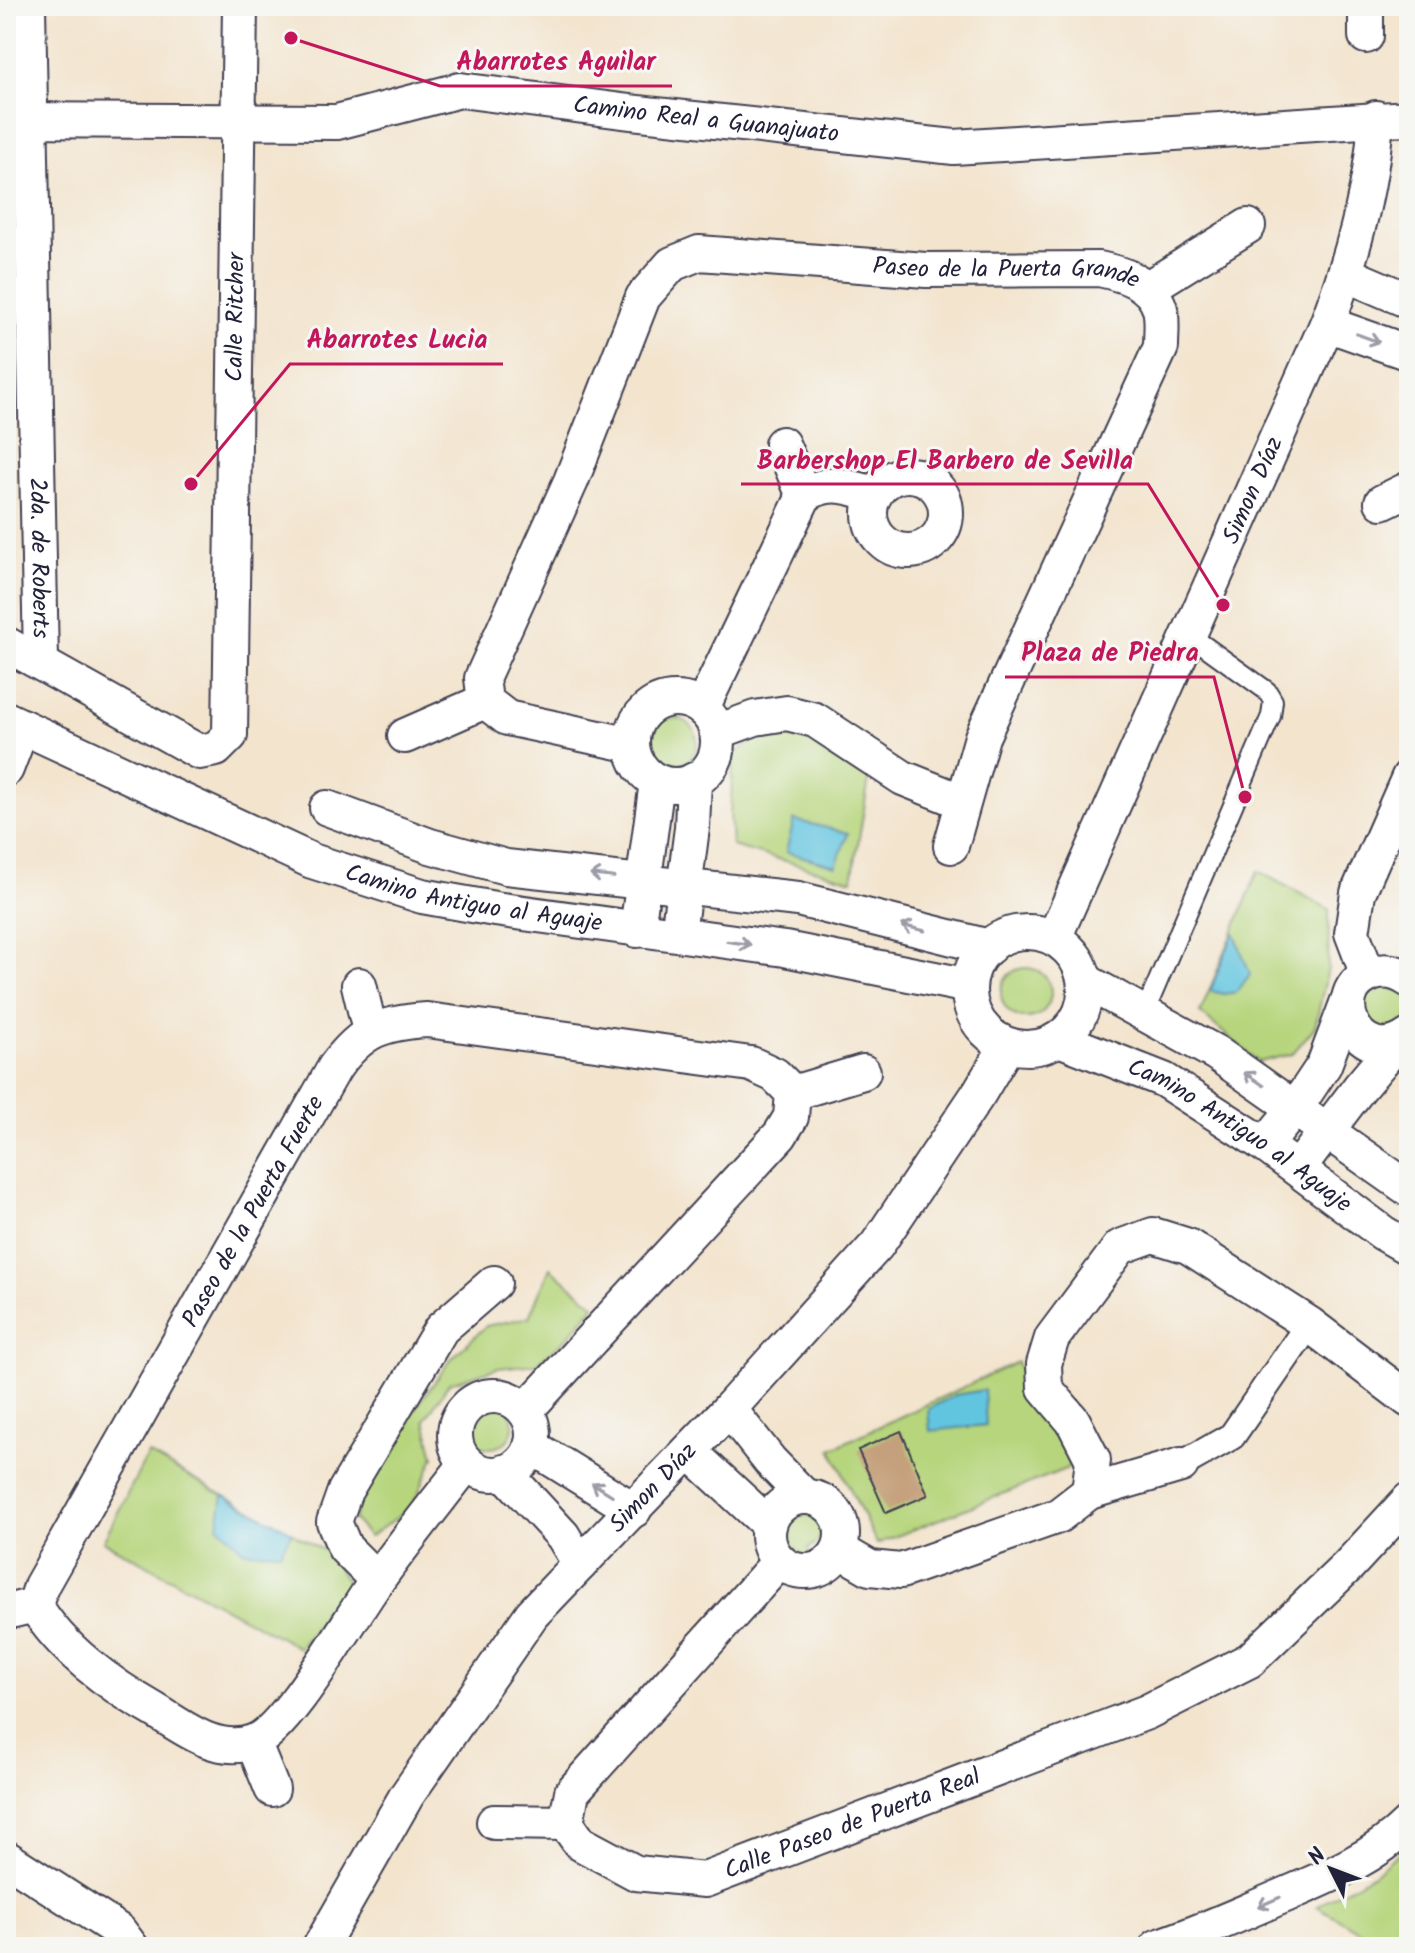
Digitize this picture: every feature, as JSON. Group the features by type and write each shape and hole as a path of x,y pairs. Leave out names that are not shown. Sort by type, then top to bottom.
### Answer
{"street":[{"name":"2da. de Roberts","path":"28,6 18,120 41,661"},
{"name":"Calle Ritcher","path":"41,661 199,752 216,749 230,735 240,6"},
{"name":"Camino Real a Guanajuato","path":"18,120 337,122 460,90 646,114 954,147 1392,118"},
{"name":"Simon Díaz","path":"1054,938 1327,324 1346,274 1374,158 1392,118"},
{"path":"1148,288 1248,226"},
{"name":"Paseo de la Puerta Grande","path":"485,701 482,678 571,481 643,297 672,264 699,253 926,270 1099,269 1123,274 1148,288 1160,309 1161,347 982,737 951,846"},
{"path":"1346,274 1409,301"},
{"path":"1327,324 1409,353"},
{"path":"782,444 804,496"},
{"path":"710,720 804,496 818,485 840,485 875,494"},
{"path":"6,644 41,661"},
{"path":"676,699 690,702 710,720 718,746 706,772 683,785 657,782 644,773 632,745 633,731 639,718 649,708 662,701 676,699"},
{"path":"405,736 485,701 507,718 632,745"},
{"path":"710,720 787,713 815,720 903,778 963,802"},
{"path":"6,769 14,723"},
{"name":"Camino Antiguo al Aguaje","path":"14,723 312,861 422,896 637,930 785,949 969,986"},
{"path":"1403,1040 1374,1044 1356,1032 1348,1012 1358,988 1352,933 1358,893 1409,777"},
{"path":"678,934 694,780"},
{"path":"637,930 657,782"},
{"name":"Camino Antiguo al Aguaje","path":"327,808 430,846 506,867 798,899 989,947"},
{"path":"495,909 506,867"},
{"path":"1040,933 1054,938 1074,956 1085,981 1085,998 1080,1014 1072,1028 1043,1047 1025,1049 1007,1046 991,1036 978,1022 970,1005 972,971 989,947 1013,934 1040,933"},
{"path":"1265,1145 1324,1065 1358,988 1390,971 1409,980"},
{"path":"1085,981 1216,1053 1409,1189"},
{"path":"359,985 370,1031"},
{"name":"Paseo de la Puerta Fuerte","path":"253,1742 232,1746 212,1744 117,1688 47,1626 21,1609 41,1586 349,1047 370,1031 396,1022 427,1020 751,1064 775,1075 793,1093"},
{"name":"Camino Antiguo al Aguaje","path":"1059,1039 1164,1080 1265,1145 1383,1233 1409,1248"},
{"path":"1298,1169 1403,1040"},
{"name":"Simon Díaz","path":"320,1947 407,1795 532,1614 729,1409 877,1245 1007,1046"},
{"path":"525,1411 780,1135 791,1117 793,1093 863,1072"},
{"path":"1089,1492 1093,1460 1073,1421 1045,1388 1044,1364 1052,1338 1120,1247 1153,1235 1188,1246 1309,1324 1409,1400"},
{"path":"377,1580 345,1548 334,1522 345,1491 441,1329 494,1283"},
{"path":"839,1550 870,1568 901,1571 1058,1516 1089,1492 1181,1465 1232,1436 1309,1324"},
{"path":"503,1397 525,1411 530,1421 531,1446 516,1467 491,1474 478,1471 459,1453 455,1428 467,1406 478,1399 503,1397"},
{"path":"729,1409 770,1461 805,1497"},
{"path":"531,1446 634,1510"},
{"path":"689,1451 769,1525"},
{"path":"272,1789 253,1742 272,1732 289,1711 377,1580 467,1463"},
{"path":"504,1472 563,1536 580,1564"},
{"path":"805,1497 826,1503 839,1519 842,1529 839,1550 830,1562 805,1572 779,1562 769,1545 769,1525 776,1511 789,1500 805,1497"},
{"name":"Calle Paseo de Puerta Real","path":"566,1823 580,1843 636,1873 705,1880 1147,1712 1250,1660 1348,1566 1409,1500"},
{"path":"494,1822 566,1823 572,1792 779,1562"},
{"path":"1157,1947 1194,1942 1347,1868 1391,1841 1409,1823"},
{"path":"6,1858 119,1931 131,1947"}],"lane":[{"path":"1144,1014 1271,716 1273,701 1267,691 1188,634"}],"green space":[{"path":"673,718 690,725 697,742 690,759 673,766 656,759 649,742 656,725"},
{"path":"808,732 870,773 852,880 732,846 730,813 734,754 756,738"},
{"path":"1258,871 1329,909 1328,969 1315,1027 1292,1054 1259,1062 1200,1013"},
{"path":"1026,968 1044,975 1051,993 1044,1011 1026,1018 1008,1011 1001,993 1008,975"},
{"path":"1373,984 1406,992 1410,1009 1404,1026 1373,1032 1359,1005"},
{"path":"550,1268 595,1305 568,1337 536,1364 498,1368 449,1383 425,1420 434,1457 412,1507 369,1537 354,1520 366,1478 451,1359 486,1326 529,1317"},
{"path":"1017,1362 1039,1412 1073,1445 1068,1468 877,1544 831,1449"},
{"path":"490,1402 499,1403 506,1409 512,1416 512,1434 506,1441 499,1447 490,1448 481,1447 474,1441 468,1434 467,1425 468,1416 474,1409 481,1403"},
{"path":"148,1454 327,1552 348,1583 299,1648 103,1541"},
{"path":"801,1512 813,1515 822,1529 819,1541 809,1548 808,1558 792,1546 785,1535 790,1518"},
{"path":"1409,1844 1409,1947 1386,1947 1317,1906 1375,1873"}],"water":[{"path":"794,820 848,833 836,866 786,852"},
{"path":"1234,932 1250,974 1237,992 1224,994 1210,991"},
{"path":"984,1390 986,1425 930,1431 928,1409 955,1395"},
{"path":"223,1495 292,1532 280,1552 244,1551 218,1525"}],"building":[{"path":"901,1431 928,1495 886,1513 858,1450"}],"place":[{"name":"Abarrotes Aguilar","path":"291,38"},
{"name":"Abarrotes Lucia","path":"191,484"},
{"name":"Barbershop El Barbero de Sevilla","path":"1223,605"},
{"name":"Plaza de Piedra","path":"1245,797"}]}
